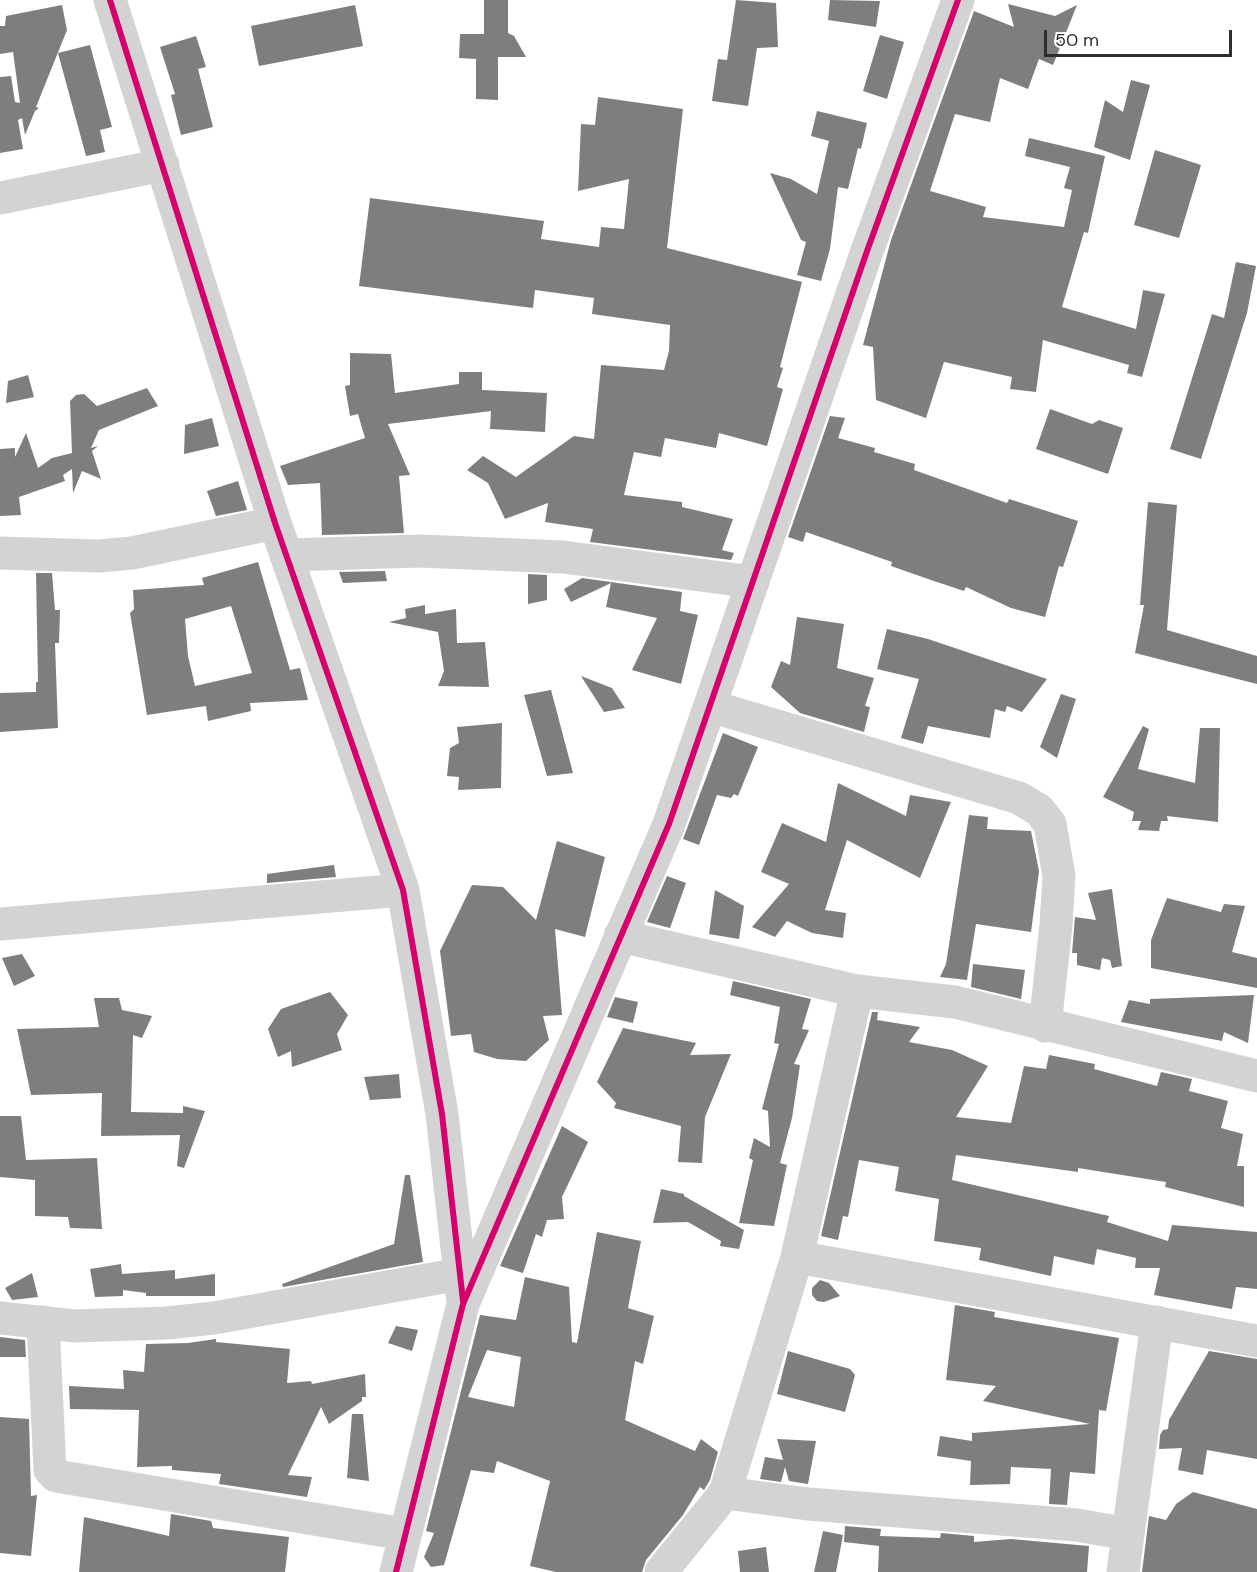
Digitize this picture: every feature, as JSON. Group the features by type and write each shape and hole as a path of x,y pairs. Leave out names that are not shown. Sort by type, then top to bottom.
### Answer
{"street":[{"path":"110,0 275,523 404,890 442,1114 462,1289"},
{"path":"396,1572 462,1289 669,824 870,243 958,0"},
{"path":"0,198 163,165"},
{"path":"0,553 99,556 132,554 275,523"},
{"path":"286,555 421,551 563,557 753,582"},
{"path":"710,706 1019,798 1039,810 1050,824 1059,876 1045,1026"},
{"path":"0,924 404,890"},
{"path":"620,936 857,991 955,1002 1045,1026 1257,1076"},
{"path":"662,1572 725,1493 797,1257 857,991"},
{"path":"797,1257 1257,1341"},
{"path":"0,1318 43,1323 130,1326 462,1289"},
{"path":"1123,1572 1156,1322"},
{"path":"43,1323 50,1470 56,1476 404,1534"},
{"path":"725,1493 808,1504 1077,1525 1128,1534"}],"building":[{"path":"484,0 508,0 508,33 514,36 526,57 498,57 498,100 476,99 476,59 459,58 460,34 484,34"},
{"path":"736,0 776,3 778,47 757,48 748,106 712,101 718,59 727,60"},
{"path":"830,0 880,1 876,27 828,20"},
{"path":"1008,4 1055,16 1077,5 1053,65 1039,59 1028,89 1000,78 990,122 955,114 930,191 986,207 983,217 1064,227 1072,190 1064,188 1070,167 1025,156 1029,138 1105,156 1088,233 1084,232 1062,307 1136,329 1143,290 1165,294 1142,377 1127,373 1129,365 1043,340 1036,392 1010,389 1012,377 944,362 926,418 876,400 873,347 863,345 891,240 974,11 1014,27"},
{"path":"62,5 67,30 36,107 39,108 35,111 25,135 22,118 18,120 23,149 0,153 0,77 11,76 15,102 20,103 13,52 0,54 0,26 5,26 6,16"},
{"path":"355,5 363,46 259,66 251,26"},
{"path":"880,35 904,42 887,99 863,91"},
{"path":"196,36 206,67 198,69 213,127 181,135 171,95 175,94 160,47"},
{"path":"90,45 112,127 100,130 105,152 86,156 58,53"},
{"path":"1131,80 1150,85 1130,160 1094,147 1105,100 1123,112"},
{"path":"598,97 683,109 667,248 802,282 780,367 783,368 777,387 783,389 767,446 719,433 716,448 665,438 661,457 634,452 624,495 682,502 682,507 733,519 722,550 734,553 731,560 590,542 593,529 545,522 548,503 505,519 488,483 467,470 483,456 516,477 574,436 594,439 601,365 664,370 669,351 670,325 592,314 594,298 535,290 533,308 359,286 370,198 544,221 541,239 599,247 601,227 624,229 629,179 578,191 581,124 595,125"},
{"path":"817,111 867,123 848,189 838,187 830,249 821,281 797,275 806,242 801,240 770,173 791,179 817,194 829,141 811,136"},
{"path":"1155,150 1201,165 1179,238 1134,225"},
{"path":"1236,262 1256,266 1247,313 1201,459 1170,449 1212,314 1224,318"},
{"path":"350,353 391,354 395,393 459,384 459,372 482,372 482,390 547,393 545,432 490,429 491,411 388,424 410,475 399,476 404,533 322,535 320,483 288,485 280,466 365,438 358,414 350,416 345,386 350,385"},
{"path":"28,375 34,397 6,403 8,381"},
{"path":"147,388 158,406 99,430 91,448 98,446 92,451 101,479 82,471 73,493 72,469 63,475 65,481 19,497 21,515 0,516 0,449 15,448 15,457 26,433 38,468 52,458 72,453 70,401 76,395 84,394 97,406"},
{"path":"1050,409 1092,424 1099,420 1123,428 1108,474 1036,449"},
{"path":"830,416 845,418 838,438 875,448 874,452 915,464 914,470 1007,503 1009,499 1078,521 1063,567 1059,566 1045,617 1011,608 966,587 964,591 891,566 892,562 806,532 803,542 788,537"},
{"path":"212,418 219,446 184,454 185,425"},
{"path":"238,481 247,510 216,516 207,491"},
{"path":"1148,502 1177,505 1167,630 1257,656 1257,684 1135,653 1144,605 1140,605"},
{"path":"258,562 290,670 300,668 308,700 250,703 251,711 208,721 206,706 147,715 130,613 134,609 133,590 204,585 202,578","holes":["231,606 252,673 195,686 188,656 185,619"]},
{"path":"385,571 387,581 343,583 339,572"},
{"path":"36,573 52,573 55,610 60,610 59,643 55,643 58,728 0,732 0,693 36,692 36,682 38,682"},
{"path":"528,574 547,575 547,600 528,604"},
{"path":"582,578 682,592 680,611 698,615 681,684 632,670 657,618 606,607 611,583 571,602 564,589"},
{"path":"425,605 425,614 456,609 457,643 485,642 489,687 438,686 444,671 438,632 389,622 406,618 405,609"},
{"path":"797,617 844,624 837,668 874,678 865,706 870,707 864,732 800,713 771,687 781,661 790,665"},
{"path":"887,629 928,639 1047,679 1022,712 1007,706 1005,712 995,709 990,738 928,726 923,744 901,738 919,679 877,669"},
{"path":"581,676 612,688 625,708 604,712"},
{"path":"551,690 573,773 547,776 524,695"},
{"path":"1061,694 1076,699 1057,758 1040,747"},
{"path":"502,723 501,788 458,790 459,777 447,776 450,748 459,743 457,727"},
{"path":"1143,726 1149,729 1138,769 1195,783 1200,728 1220,728 1218,822 1167,816 1168,821 1161,821 1159,831 1138,830 1141,821 1132,821 1134,812 1103,797"},
{"path":"723,733 758,747 738,796 734,794 731,798 717,795 699,845 683,839"},
{"path":"838,783 906,816 910,795 951,802 920,878 847,840 825,910 846,913 843,938 812,933 787,921 775,937 752,927 789,884 761,872 782,823 826,842"},
{"path":"969,815 988,817 987,829 1031,831 1039,871 1031,932 976,924 967,980 940,977 946,964"},
{"path":"557,841 605,857 585,937 555,929 562,1015 543,1016 549,1040 526,1061 497,1059 474,1052 471,1034 451,1036 440,951 472,885 503,887 536,920"},
{"path":"334,865 336,877 267,883 267,874"},
{"path":"667,876 686,883 670,928 647,922"},
{"path":"1112,889 1122,966 1112,968 1110,960 1102,958 1100,970 1077,965 1077,953 1072,953 1075,917 1096,920 1088,893"},
{"path":"715,890 744,906 739,939 709,934"},
{"path":"1167,898 1221,912 1224,904 1245,906 1232,952 1257,958 1257,988 1151,968 1151,940"},
{"path":"22,954 35,976 14,986 2,958"},
{"path":"973,964 1025,970 1021,999 971,987"},
{"path":"733,981 811,999 802,1029 809,1030 794,1064 800,1065 792,1118 780,1163 787,1165 774,1226 739,1223 753,1160 749,1158 754,1138 770,1147 768,1111 762,1109 779,1044 774,1043 780,1007 730,995"},
{"path":"330,992 348,1015 337,1034 342,1050 292,1067 291,1051 278,1057 268,1029 281,1009"},
{"path":"1254,995 1248,1043 1224,1032 1222,1041 1121,1022 1129,1000 1150,1004 1150,999"},
{"path":"615,997 638,1002 633,1023 607,1017"},
{"path":"94,998 119,998 122,1010 152,1016 142,1038 133,1035 131,1112 183,1113 183,1106 205,1111 184,1168 177,1166 180,1135 101,1136 102,1093 31,1095 17,1029 99,1027"},
{"path":"872,1012 878,1012 877,1020 920,1027 909,1042 952,1050 988,1066 956,1117 1011,1123 1024,1066 1046,1069 1049,1055 1095,1064 1094,1069 1157,1086 1161,1072 1192,1079 1189,1091 1228,1101 1221,1128 1243,1134 1237,1166 1244,1166 1244,1207 1165,1187 1166,1182 1078,1168 1078,1172 956,1155 952,1180 1109,1216 1107,1222 1168,1241 1172,1225 1257,1232 1257,1289 1236,1287 1232,1309 1154,1295 1160,1268 1135,1268 1136,1258 1097,1249 1094,1265 1054,1256 1051,1276 979,1260 981,1248 934,1241 939,1199 895,1191 899,1167 859,1160 848,1217 843,1216 838,1240 821,1236"},
{"path":"623,1028 696,1043 690,1055 731,1054 705,1117 702,1163 678,1162 681,1126 614,1108 616,1103 597,1082"},
{"path":"399,1074 401,1098 370,1100 364,1077"},
{"path":"0,1116 21,1116 26,1160 97,1158 102,1229 70,1228 68,1217 35,1216 35,1180 0,1177"},
{"path":"562,1126 588,1142 562,1197 564,1219 547,1220 542,1237 536,1234 523,1273 500,1266"},
{"path":"405,1175 410,1175 423,1262 283,1287 282,1284 394,1244"},
{"path":"661,1189 684,1194 744,1230 739,1249 720,1246 721,1241 688,1222 653,1223"},
{"path":"597,1232 641,1241 628,1308 654,1316 643,1364 635,1361 625,1420 695,1451 701,1439 718,1452 710,1480 704,1490 700,1487 683,1515 646,1560 642,1572 556,1572 530,1566 550,1481 497,1461 494,1473 471,1470 444,1565 431,1567 424,1557 434,1533 426,1531 480,1315 516,1320 525,1277 569,1287 572,1342 577,1343","holes":["487,1350 521,1357 514,1407 468,1397"]},
{"path":"121,1264 122,1274 175,1270 175,1279 215,1274 215,1296 146,1296 146,1293 123,1290 123,1296 95,1297 90,1269"},
{"path":"32,1273 38,1297 12,1300 5,1288"},
{"path":"820,1280 829,1283 840,1296 824,1302 817,1301 812,1295 812,1288"},
{"path":"955,1305 995,1312 994,1317 1119,1338 1106,1411 1099,1410 1095,1474 1070,1472 1067,1505 1049,1504 1051,1469 1011,1467 1010,1484 970,1485 971,1461 937,1456 940,1436 972,1441 972,1433 1090,1424 983,1401 996,1386 946,1380"},
{"path":"396,1326 418,1330 412,1351 388,1343"},
{"path":"0,1337 25,1340 26,1357 0,1357"},
{"path":"216,1339 216,1342 290,1349 287,1383 311,1381 312,1384 365,1374 366,1397 362,1397 362,1401 329,1424 321,1407 288,1475 312,1477 307,1497 219,1484 221,1474 172,1470 172,1466 137,1467 139,1410 70,1409 69,1386 124,1389 123,1370 144,1372 146,1344 188,1343"},
{"path":"788,1351 850,1369 855,1375 845,1412 777,1394"},
{"path":"1209,1351 1257,1359 1257,1459 1207,1450 1203,1475 1178,1470 1182,1448 1159,1449 1160,1435 1163,1430 1168,1429 1169,1420"},
{"path":"352,1414 363,1414 369,1481 347,1478"},
{"path":"0,1417 29,1419 31,1496 37,1495 31,1556 0,1553"},
{"path":"777,1439 816,1441 808,1484 789,1481 785,1467 781,1482 760,1479 765,1457 783,1460"},
{"path":"1193,1492 1257,1509 1257,1572 1142,1572 1149,1516 1166,1520 1176,1504"},
{"path":"171,1514 211,1521 213,1528 289,1537 285,1572 79,1572 84,1517 169,1536"},
{"path":"845,1526 881,1529 880,1536 940,1538 941,1533 974,1536 974,1542 1011,1539 1089,1546 1087,1572 878,1572 879,1546 844,1542"},
{"path":"823,1531 843,1535 836,1572 814,1572"},
{"path":"766,1547 769,1572 740,1572 738,1551"}],"cycle path":[{"path":"110,0 275,523 403,890 442,1114 463,1301"},
{"path":"396,1572 463,1304 669,824 866,254 958,0"}]}
